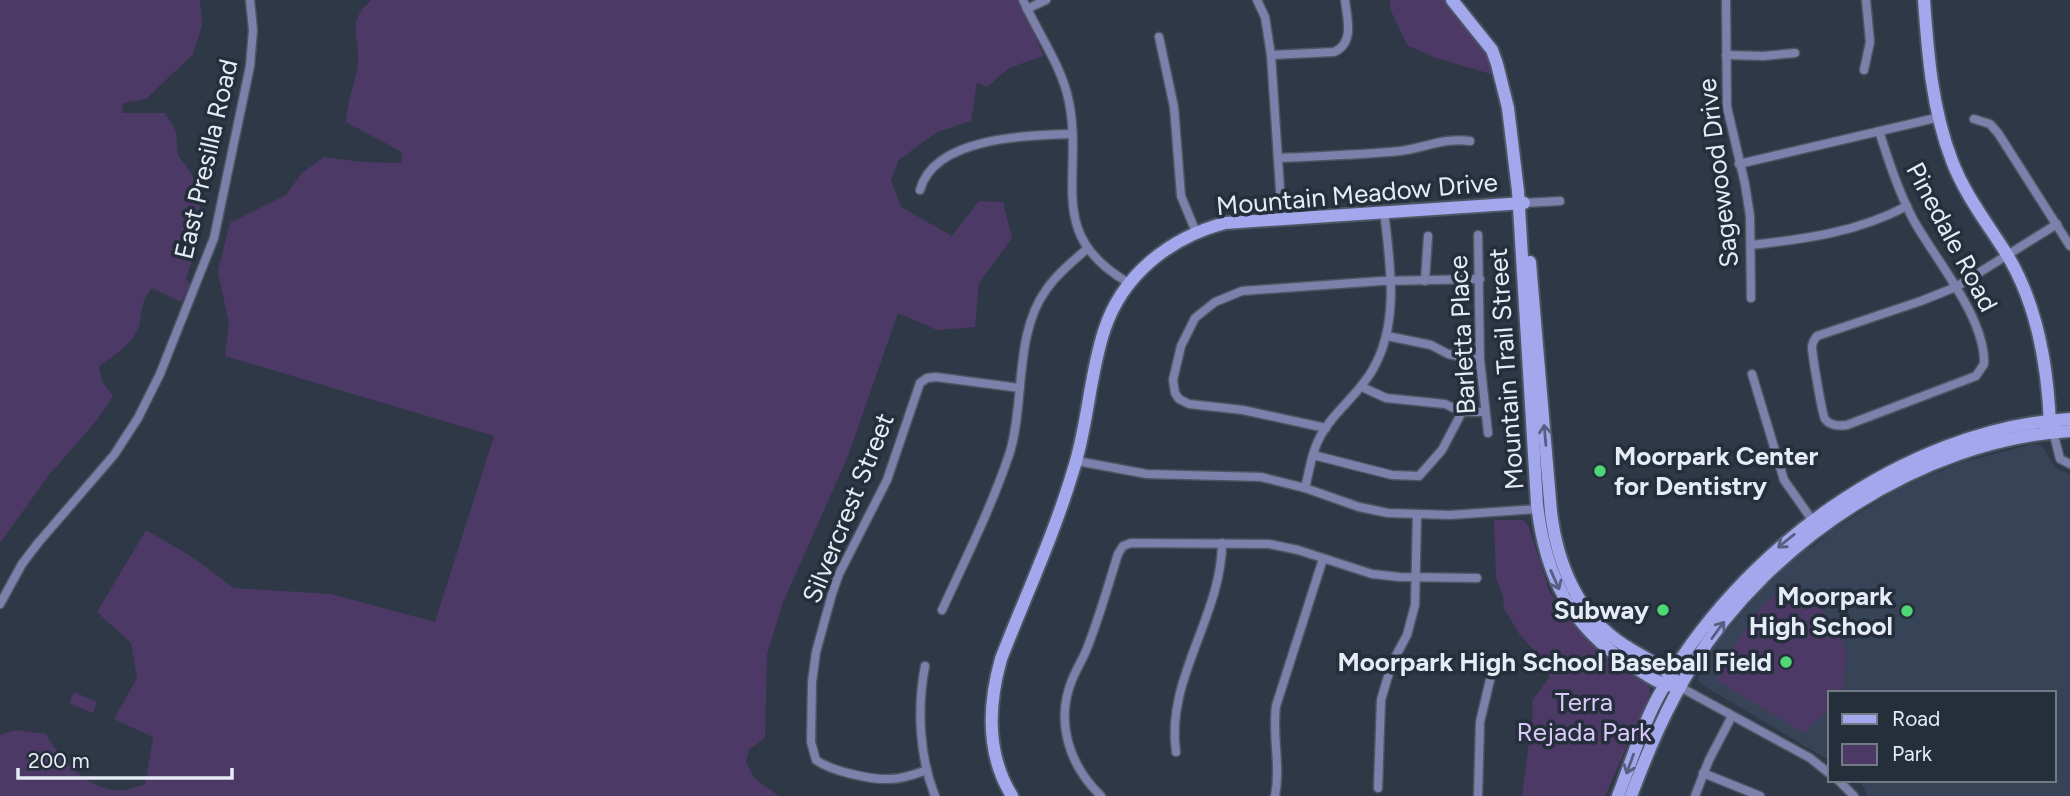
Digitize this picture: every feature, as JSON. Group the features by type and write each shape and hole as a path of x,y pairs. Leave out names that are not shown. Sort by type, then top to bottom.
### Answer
{"street":[{"name":"East Presilla Road","path":"0,604 37,543 114,455 138,418 160,374 214,238 250,66 253,30 250,0"},
{"path":"1023,0 1055,62 1065,88 1071,114 1072,205 1077,227 1087,248 1109,271 1129,283"},
{"path":"1027,9 1046,0"},
{"path":"1256,0 1265,17 1271,55 1282,219"},
{"path":"1271,55 1335,52 1343,48 1349,37 1345,0"},
{"name":"Mountain Trail Street","path":"1454,0 1494,45 1505,74 1514,119 1551,512 1560,558 1581,602 1606,631 1669,680 1810,758 1828,772"},
{"name":"Sagewood Drive","path":"1726,0 1727,107 1748,204 1751,299"},
{"path":"1864,71 1870,43 1866,0"},
{"path":"1924,0 1930,75 1940,117 1964,176 2031,289 2041,318 2059,427 2060,459 2070,464"},
{"path":"1930,0 1940,117"},
{"path":"1159,37 1174,107 1181,196 1196,232"},
{"path":"1726,55 1795,53"},
{"path":"1739,164 1940,117"},
{"path":"1974,119 1990,124 1998,133 2070,246"},
{"name":"Pinedale Road","path":"1879,131 1895,182 1907,206 1956,287 1971,316 1985,360 1979,374 1847,425 1833,424 1824,418 1813,349 1815,337 1956,287"},
{"path":"919,190 924,176 932,169 972,145 1010,136 1072,134"},
{"path":"1278,158 1377,153 1408,150 1453,139 1470,141"},
{"name":"Mountain Meadow Drive","path":"1012,796 1000,773 993,746 991,711 995,681 1077,461 1104,329 1129,283 1160,253 1196,232 1225,223 1560,201"},
{"name":"Mountain Trail Street","path":"1521,203 1538,509 1541,534 1552,573 1578,620 1605,648 1669,680"},
{"path":"1751,244 1823,236 1875,221 1907,206"},
{"path":"1306,488 1318,440 1362,387 1377,363 1387,336 1391,307 1384,211"},
{"path":"1956,287 2057,224"},
{"name":"Barletta Place","path":"1478,235 1480,360 1488,433"},
{"path":"1425,281 1428,236"},
{"path":"942,610 973,546 1009,456 1029,328 1034,312 1045,290 1087,248"},
{"path":"1326,428 1254,412 1182,402 1173,387 1181,346 1190,325 1204,310 1231,294 1269,288 1480,279"},
{"path":"1387,336 1431,345 1448,354 1480,360"},
{"path":"1752,374 1784,480 1816,525"},
{"name":"Silvercrest Street","path":"927,770 901,778 876,778 829,767 816,760 811,736 812,682 816,652 835,584 887,480 920,383 924,379 936,377 1020,388"},
{"path":"1362,387 1386,398 1445,404 1462,412 1485,412"},
{"path":"1313,455 1392,475 1419,476 1434,461 1462,412"},
{"path":"1618,796 1648,718 1669,680 1727,598 1779,547 1816,525 1872,484 1930,455 2004,428 2059,427"},
{"path":"1077,461 1147,474 1261,477 1306,488 1359,507 1417,516 1538,509"},
{"path":"1378,788 1380,705 1388,671 1412,620 1417,516"},
{"path":"1632,796 1654,735 1700,654 1771,568 1816,525"},
{"path":"1101,796 1074,759 1065,733 1064,719 1072,678 1090,640 1119,551 1123,546 1131,543 1222,543 1285,546 1372,574 1477,578"},
{"path":"1176,752 1173,722 1221,573 1222,543"},
{"path":"1275,796 1278,776 1274,724 1276,706 1323,559"},
{"path":"925,666 922,682 922,733 927,770 935,796"},
{"path":"1478,796 1480,722 1490,680"},
{"path":"1695,796 1703,773 1732,716"},
{"path":"1703,773 1760,796"},
{"path":"1840,782 1854,796"}],"shaded area":[{"name":"Moorpark High School","path":"2033,444 2042,446 2056,468 2070,474 2070,796 1868,796 1860,782 2056,782 2056,691 1828,691 1828,760 1698,680 1699,668 1723,635 1764,588 1799,554 1901,487 1960,463"}],"green space":[{"path":"0,0 200,0 202,26 193,54 146,99 123,103 122,113 165,113 176,131 178,156 196,184 199,200 198,232 186,280 192,285 181,302 152,288 148,293 139,326 132,339 99,366 102,381 113,396 97,420 49,475 0,543"},
{"path":"372,0 1019,0 1044,56 1009,68 987,87 977,83 971,121 937,132 899,160 891,180 901,207 952,236 979,201 1003,202 1012,238 979,283 975,327 937,330 898,313 848,456 782,605 767,655 765,738 749,750 746,762 754,778 779,796 0,796 0,735 16,730 46,734 68,764 99,786 123,790 145,785 153,737 114,719 137,678 131,643 97,612 146,530 194,558 234,588 331,594 435,622 494,436 225,356 229,325 218,271 230,223 286,195 302,173 324,157 401,163 402,152 346,122 358,61 356,21"},
{"path":"1390,0 1452,0 1485,39 1501,77 1436,58 1407,45 1390,9"},
{"name":"Terra Rejada Park","path":"1494,520 1523,520 1528,525 1550,593 1599,652 1619,668 1646,682 1650,688 1650,694 1605,796 1522,796 1533,713 1532,701 1550,677 1541,658 1520,635 1504,609 1503,596 1496,578"},
{"name":"Moorpark High School Baseball Field","path":"1782,590 1819,605 1837,630 1847,653 1843,691 1828,691 1828,710 1804,733 1716,680 1752,619"},
{"path":"74,692 97,702 93,713 69,703"}],"place":[{"name":"Moorpark Center for Dentistry","path":"1600,471"},
{"name":"Subway","path":"1663,610"},
{"name":"Moorpark High School","path":"1907,611"},
{"name":"Moorpark High School Baseball Field","path":"1786,662"}]}
